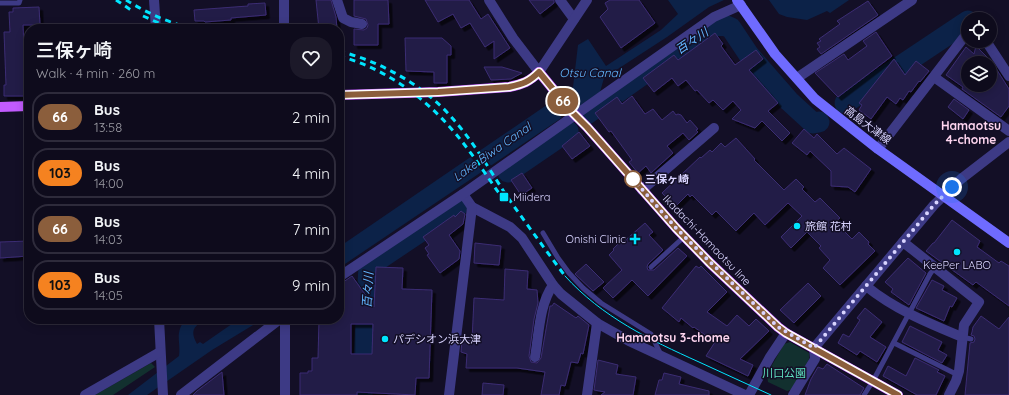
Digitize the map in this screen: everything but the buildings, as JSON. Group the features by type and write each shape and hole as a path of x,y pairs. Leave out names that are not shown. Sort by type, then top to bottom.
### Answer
{"main road":[{"name":"高島大津線","path":"739,3 775,54 815,99 878,149 1009,243"},
{"name":"Ikadachi-Hamaotsu line","path":"539,72 573,113 684,236 778,327 786,333 898,395"},
{"path":"344,95 438,92 509,87 530,81 539,72"},
{"path":"0,107 24,106"}],"street":[{"path":"154,0 156,24"},
{"path":"284,0 284,24"},
{"path":"337,0 343,18 362,24"},
{"path":"489,0 513,38 539,72 588,0"},
{"path":"560,0 574,19"},
{"path":"797,78 912,0"},
{"path":"344,274 463,194 573,113 714,17 739,3"},
{"path":"878,149 961,41"},
{"path":"991,48 1009,76"},
{"path":"934,76 1009,131"},
{"path":"642,190 714,128"},
{"path":"793,395 815,359 814,348 934,205 961,179 1009,142"},
{"path":"463,194 472,207 510,226 517,232 553,285 561,294 598,323 629,341 745,395"},
{"path":"449,395 472,207"},
{"path":"903,242 978,302 964,325 966,338 958,375 948,395"},
{"path":"535,357 544,302 553,285"},
{"path":"866,286 883,299 909,314 966,338"},
{"path":"587,395 598,323"},
{"path":"159,324 163,395"},
{"path":"181,395 273,324"},
{"path":"285,324 285,395"},
{"path":"749,395 770,357 786,333"},
{"path":"85,395 160,354"}],"lane":[{"path":"0,3 19,4 20,0"},
{"path":"543,233 558,258 574,278 601,303 651,334 662,356"},
{"path":"651,267 684,236"},
{"path":"864,395 935,267"},
{"path":"894,343 958,375"}],"green space":[{"name":"川口公園","path":"790,342 809,353 809,359 793,389 787,391 768,382 767,374 784,344"},
{"path":"151,363 155,367 113,395 95,395"}],"water":[{"name":"Otsu Canal","path":"668,0 724,0 709,7 667,37 604,78 600,92 344,265 344,244 573,87 578,45 588,39 606,66 661,30 678,14"},
{"path":"769,0 849,0 830,13 827,11 807,20 787,17 779,14"},
{"path":"182,324 198,324 193,332 194,336 197,344 200,342 203,344 232,324 255,324 212,350 147,395 128,395 179,356 180,329"}],"pier":[{"path":"563,91 576,108 562,118 549,101"},
{"path":"479,150 492,167 483,173 470,156"}],"waterway":[{"name":"百々川","path":"587,114 699,36 715,26 724,25 731,28 749,55 789,101 813,123 819,122"},
{"name":"百々川","path":"845,103 961,26"},
{"name":"百々川","path":"508,172 568,131"},
{"name":"百々川","path":"362,395 369,266 457,207"}],"tram line":[{"path":"565,276 579,291 595,304 645,336 771,395"}],"railway":[{"path":"116,0 131,10"},
{"path":"126,0 159,18 177,24"},
{"path":"143,16 161,24"},
{"path":"344,53 371,62 402,77 430,96 454,120 482,157 506,195 565,276"},
{"path":"344,58 384,74 425,102 456,134 506,203"}],"bus line":[{"name":"66","path":"344,95 468,91 509,87 530,81 539,72 571,111 587,127 676,228 710,263 778,327 786,333 898,395"}],"place":[{"name":"三保ヶ崎","path":"633,179"},
{"name":"Miidera","path":"504,197"},
{"name":"旅館 花村","path":"797,226"},
{"name":"Onishi Clinic","path":"635,239"},
{"name":"KeePer LABO","path":"957,252"},
{"name":"パデシオン浜大津","path":"385,339"}],"district":[{"name":"Hamaotsu 4-chome","path":"971,133"},
{"name":"Hamaotsu 3-chome","path":"673,338"}],"route":[{"path":"633,179 676,228 778,327 814,348 885,262 934,205 952,187"}],"water label":[{"name":"Lake Biwa Canal","path":"492,152"}]}
